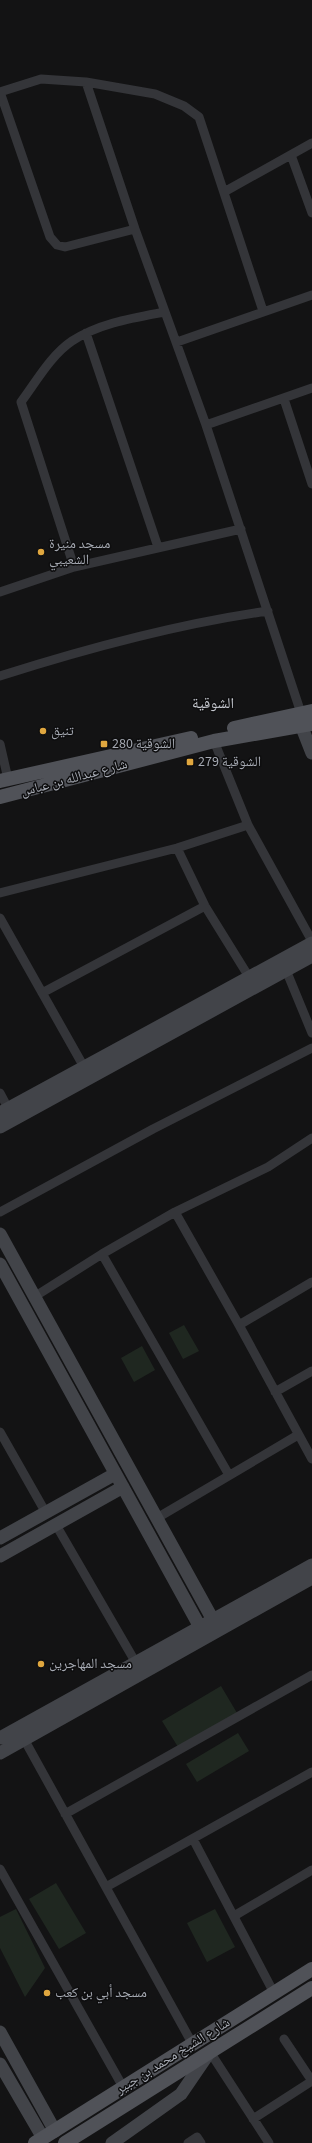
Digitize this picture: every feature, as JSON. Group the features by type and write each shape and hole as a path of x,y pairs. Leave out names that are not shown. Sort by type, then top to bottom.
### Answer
{"main road":[{"name":"شارع عبدالله بن عباس","path":"0,797 306,718"},
{"name":"شارع عبدالله بن عباس","path":"4,780 306,718"},
{"name":"شارع الشيخ محمد بن جبير","path":"39,2141 312,1970"},
{"name":"شارع الشيخ محمد بن جبير","path":"65,2143 312,1988"}],"street":[{"path":"135,229 65,246 57,245 50,237 0,92 41,79 86,82 155,94 184,106 199,117 264,311"},
{"path":"86,82 135,229 177,342 268,611 306,718 312,753"},
{"path":"224,192 312,143"},
{"path":"291,155 312,212"},
{"path":"177,342 312,295"},
{"path":"74,567 21,402 55,358 71,342 86,333 114,322 165,312"},
{"path":"86,333 158,547"},
{"path":"206,425 312,388"},
{"path":"284,399 312,484"},
{"path":"0,592 74,567 241,529"},
{"path":"0,676 113,642 210,620 268,611"},
{"path":"0,1093 4,1110 312,942 248,825 214,741"},
{"path":"0,744 4,780"},
{"path":"0,893 177,848 248,825"},
{"path":"177,848 205,906 249,977"},
{"path":"42,993 205,906"},
{"path":"0,918 84,1067"},
{"path":"0,1127 312,956"},
{"path":"286,970 312,1033"},
{"path":"0,1212 153,1129 312,1048"},
{"path":"34,1297 102,1254 175,1212 268,1167 312,1138"},
{"path":"175,1212 312,1459"},
{"path":"0,1234 213,1620"},
{"path":"102,1254 230,1475"},
{"path":"0,1264 200,1627"},
{"path":"239,1325 312,1282"},
{"path":"275,1392 312,1371"},
{"path":"0,1432 46,1513"},
{"path":"156,1518 298,1435"},
{"path":"0,1538 116,1474"},
{"path":"0,1556 123,1487"},
{"path":"56,1524 136,1663"},
{"path":"0,1738 312,1565"},
{"path":"0,1753 312,1578"},
{"path":"65,1814 312,1676"},
{"path":"24,1739 192,2044"},
{"path":"106,1887 312,1772"},
{"path":"193,1839 274,1993"},
{"path":"0,1869 123,2087"},
{"path":"234,1916 312,1870"},
{"path":"0,2032 55,2130"},
{"path":"253,2119 312,2081 284,2040"},
{"path":"112,2143 181,2094 210,2052 269,2143"},
{"path":"0,2065 39,2141"},
{"path":"188,2143 197,2137 201,2143"}],"shaded area":[{"path":"184,1325 199,1351 183,1359 169,1333"},
{"path":"142,1346 155,1370 134,1382 121,1358"},
{"path":"221,1686 237,1713 178,1747 162,1721"},
{"path":"238,1733 249,1751 197,1782 186,1764"},
{"path":"56,1883 86,1933 59,1949 29,1899"},
{"path":"16,1909 45,1968 25,1997 0,1948 0,1917"},
{"path":"215,1909 235,1947 207,1962 187,1923"}],"place":[{"name":"مسجد منيرة الشعيبي","path":"41,552"},
{"name":"تنيق","path":"43,731"},
{"name":"الشوقية 280","path":"104,744"},
{"name":"الشوقية 279","path":"190,762"},
{"name":"مسجد المهاجرين","path":"41,1664"},
{"name":"مسجد أبي بن كعب","path":"47,1993"}],"district":[{"name":"الشوقية","path":"213,703"}]}
